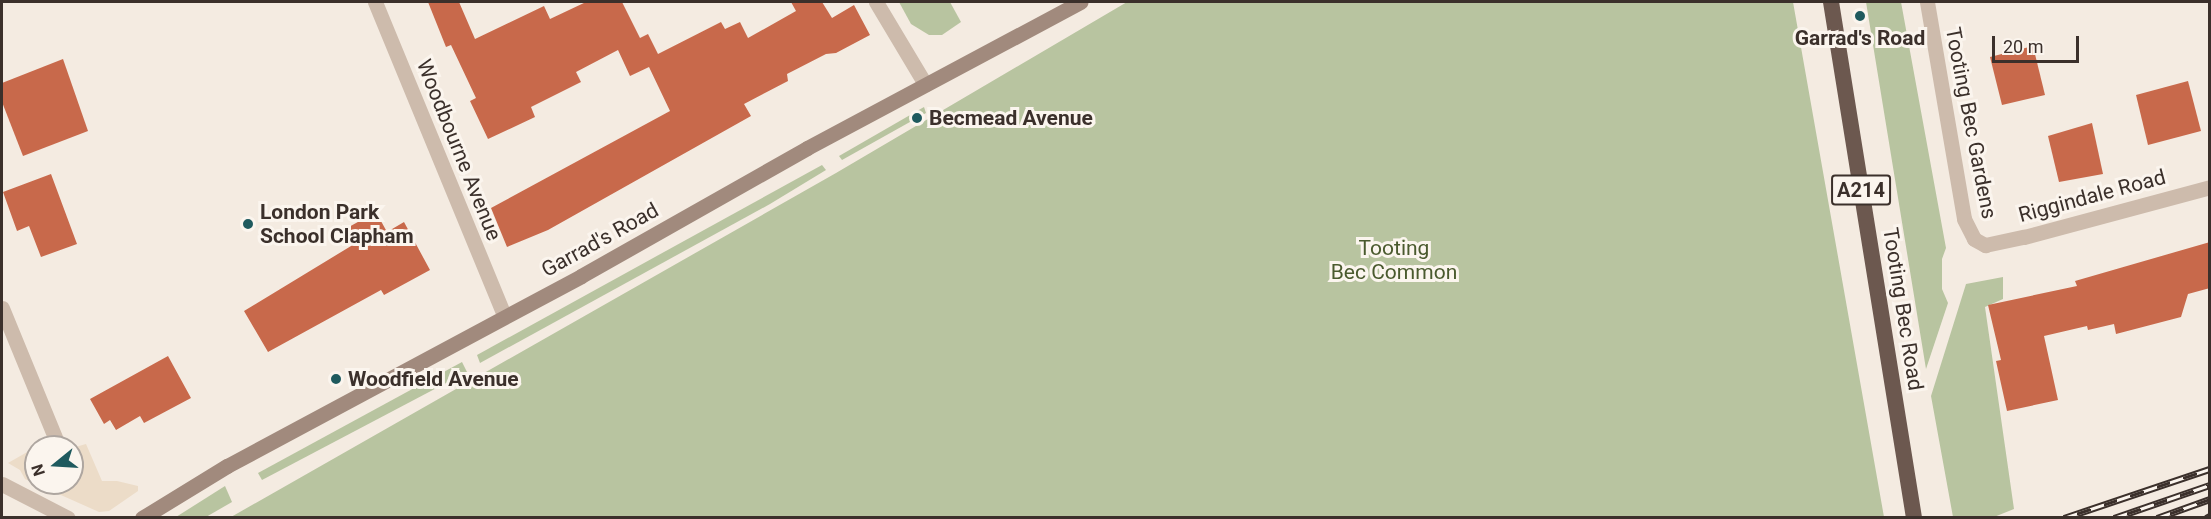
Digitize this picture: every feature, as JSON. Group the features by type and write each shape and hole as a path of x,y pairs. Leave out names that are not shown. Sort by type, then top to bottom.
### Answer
{"highway":[{"name":"Tooting Bec Road","path":"1831,2 1914,518"}],"main road":[{"name":"Garrad's Road","path":"142,518 227,466 504,315 581,276 925,84 1080,2"}],"street":[{"name":"Woodbourne Avenue","path":"375,2 504,315"},
{"path":"876,2 925,84"},
{"name":"Tooting Bec Gardens","path":"1927,2 1964,219 1974,239 1985,245"},
{"name":"Riggindale Road","path":"1985,245 2210,187"},
{"path":"2,308 54,435"},
{"path":"2,484 68,518"}],"green space":[{"path":"899,2 950,2 961,22 942,35 929,35 911,24"},
{"name":"Tooting Bec Common","path":"1127,2 1793,2 1884,517 231,517 836,173"},
{"path":"1866,2 1901,2 1946,248 1942,259 1942,289 1948,303 1926,369"},
{"path":"924,107 926,113 842,160 839,156"},
{"path":"822,165 826,170 770,204 480,363 477,355"},
{"path":"2003,277 2003,299 1985,307 2014,509 1994,517 1953,517 1931,396 1966,284"},
{"path":"462,362 467,372 262,480 258,473"},
{"path":"225,486 232,502 206,517 176,517"}],"shaded area":[{"path":"86,444 102,481 117,481 138,486 138,491 109,511 99,512 61,495 84,495 84,445"},
{"path":"24,454 24,477 20,470 8,463"}],"building":[{"path":"428,2 459,2 475,39 544,6 550,19 586,2 622,2 640,38 648,34 658,54 721,22 725,29 740,22 748,38 796,11 791,2 822,2 832,18 854,5 870,35 836,53 826,54 787,74 788,81 744,104 751,116 548,230 507,247 491,208 670,111 649,67 630,76 618,50 576,72 581,82 531,107 535,117 488,139 470,101 476,98 451,45 446,47"},
{"path":"2033,46 2045,95 2002,105 1990,57"},
{"path":"63,59 88,131 23,156 2,102 2,83"},
{"path":"2188,81 2201,131 2148,145 2136,95"},
{"path":"2092,123 2103,174 2059,182 2048,136"},
{"path":"51,174 77,244 41,257 29,226 17,231 3,192"},
{"path":"376,212 387,232 404,222 430,270 384,295 381,290 268,352 244,311 356,243 347,228"},
{"path":"2210,242 2210,288 2188,294 2181,317 2116,334 2114,324 2088,330 2087,326 2044,336 2058,400 2007,411 1996,361 2001,360 1988,305 2077,286 2075,281"},
{"path":"168,356 191,398 144,423 140,416 116,430 110,420 104,424 90,399"}],"railway":[{"path":"2064,518 2210,469"},
{"path":"2114,518 2210,485"},
{"path":"2157,518 2210,499"},
{"path":"2206,518 2210,516"}],"place":[{"name":"Garrad's Road","path":"1860,16"},
{"name":"Becmead Avenue","path":"917,118"},
{"name":"London Park School Clapham","path":"248,224"},
{"name":"Woodfield Avenue","path":"336,379"}]}
